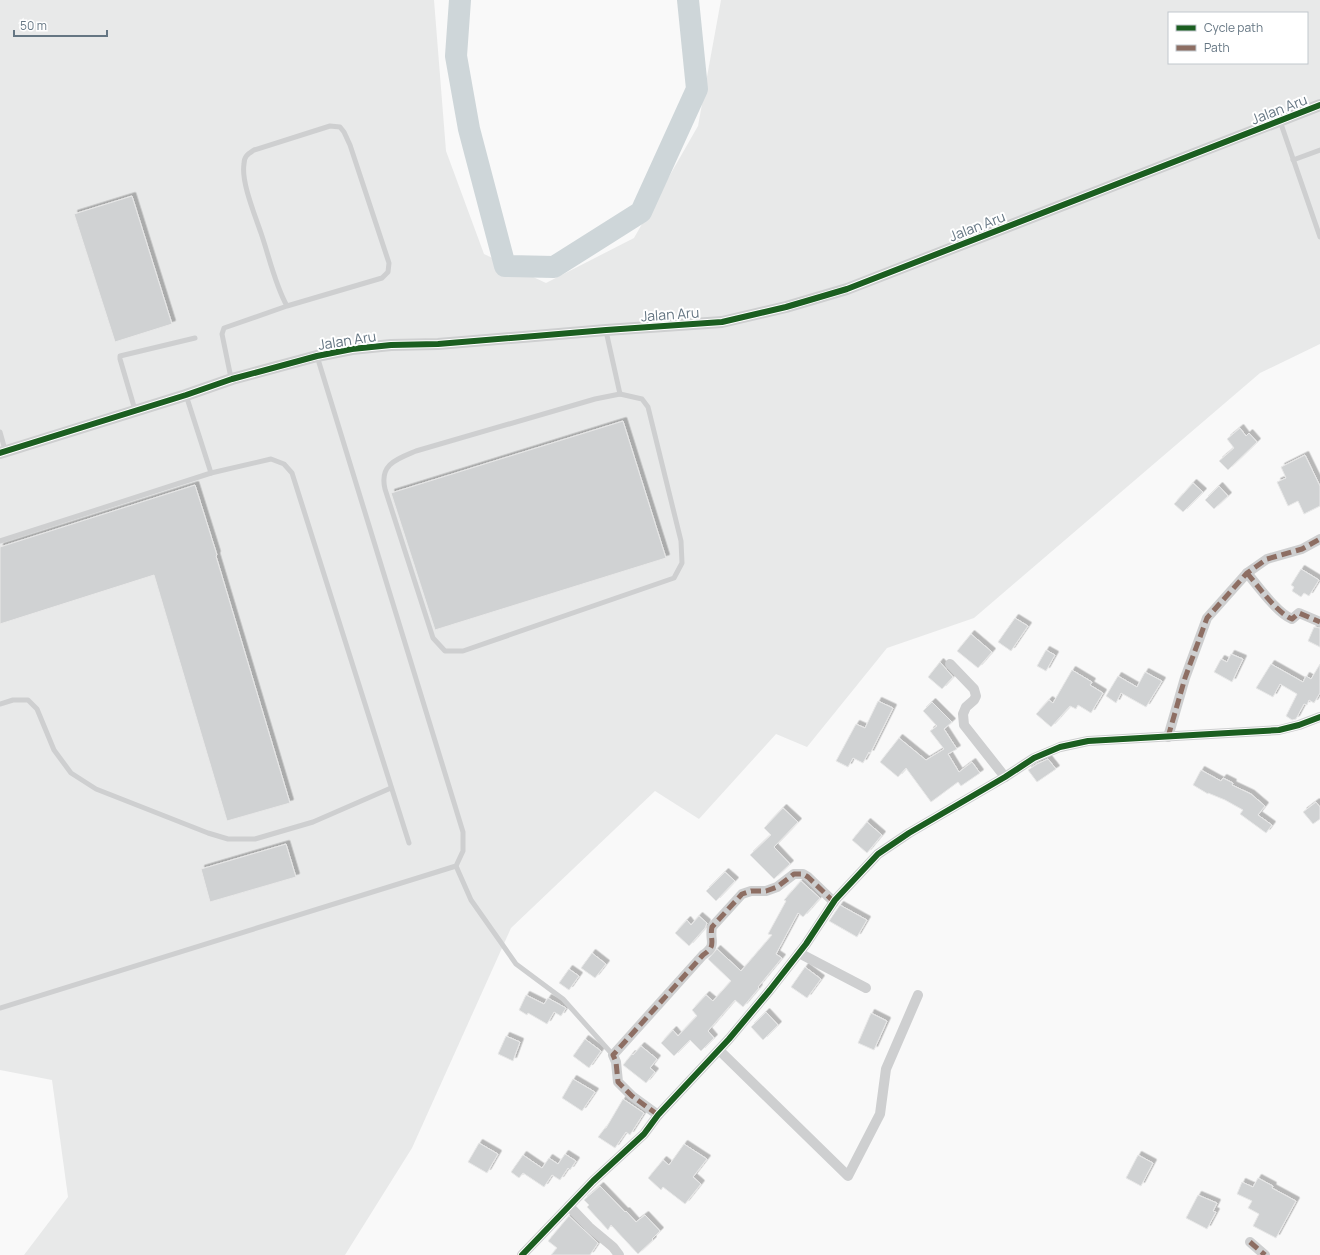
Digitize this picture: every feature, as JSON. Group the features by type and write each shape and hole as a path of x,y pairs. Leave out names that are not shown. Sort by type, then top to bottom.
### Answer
{"street":[{"name":"Jalan Aru","path":"3,452 186,395 232,379 317,356 352,349 391,345 438,344 722,322 786,307 846,289 1320,105"},
{"path":"1168,737 1185,678 1208,618 1246,573 1267,558 1302,549 1320,539"},
{"path":"1246,573 1287,616 1292,618 1299,614 1320,622"},
{"path":"950,664 974,689 976,696 974,700 966,707 964,714 964,725 1005,777"},
{"path":"522,1255 569,1206 644,1134 658,1115 719,1050 799,953 834,902 878,854 909,833 1005,777 1034,758 1060,747 1088,741 1279,730 1299,725 1320,717"},
{"path":"658,1115 632,1096 618,1082 614,1055 703,954 710,950 712,944 712,927 742,894 751,891 766,891 777,887 794,874 800,874 808,877 834,902"},
{"path":"799,953 866,988"},
{"path":"719,1050 848,1176 880,1114 886,1069 918,995"},
{"path":"569,1206 620,1255"},
{"path":"1250,1242 1265,1255"}],"lane":[{"path":"1280,121 1320,237"},
{"path":"232,379 222,334 222,330 224,328 287,306 382,278 388,272 389,263 350,145 344,132 340,128 330,126 254,150 247,154 244,164 246,184 273,271 287,306"},
{"path":"1293,160 1320,150"},
{"path":"606,330 620,394"},
{"path":"135,410 120,356 195,338"},
{"path":"0,1008 456,866 463,851 463,832 317,356"},
{"path":"620,394 642,399 648,406 681,541 682,563 674,578 463,651 445,651 433,638 385,489 383,480 385,470 393,461 416,451 596,399 620,394"},
{"path":"186,395 211,474"},
{"path":"0,432 3,452"},
{"path":"0,541 211,474 271,459 284,464 292,473 409,844"},
{"path":"0,704 13,700 28,700 37,709 54,750 71,773 96,789 208,833 228,839 255,839 313,822 392,788"},
{"path":"456,866 471,900 516,964 563,999 614,1055"}],"shaded area":[{"path":"0,0 434,0 446,151 484,254 546,283 634,238 698,126 721,0 1320,0 1320,344 1260,373 974,618 887,648 807,747 776,734 699,819 655,791 511,928 412,1148 345,1255 24,1255 68,1197 52,1080 0,1070"}],"building":[{"path":"132,196 172,324 115,342 74,214"},
{"path":"623,421 666,558 435,630 391,493"},
{"path":"1240,428 1246,436 1249,433 1257,442 1228,470 1219,461 1234,448 1227,439"},
{"path":"1305,455 1320,486 1320,506 1304,514 1298,501 1288,506 1277,482 1286,478 1281,467"},
{"path":"1193,483 1203,492 1183,512 1174,504"},
{"path":"195,485 290,803 227,821 154,575 0,624 0,547"},
{"path":"1219,486 1228,496 1214,509 1205,500"},
{"path":"1301,569 1319,580 1309,596 1304,593 1301,597 1292,591 1294,587 1291,585"},
{"path":"1015,618 1028,626 1011,651 998,642"},
{"path":"1314,627 1320,628 1320,647 1308,641"},
{"path":"971,634 992,652 978,668 957,651"},
{"path":"1046,650 1055,655 1046,671 1037,666"},
{"path":"1231,654 1243,659 1232,682 1214,672 1221,659 1227,662"},
{"path":"940,662 953,677 942,689 928,677"},
{"path":"1271,664 1303,682 1306,676 1311,679 1320,664 1320,693 1314,703 1309,700 1307,705 1304,704 1296,719 1292,720 1286,716 1297,694 1280,684 1273,697 1256,688"},
{"path":"1072,670 1092,682 1090,685 1103,693 1091,713 1078,705 1076,709 1070,706 1051,727 1036,714 1049,700 1053,703"},
{"path":"1145,672 1162,681 1146,707 1121,693 1116,703 1106,696 1118,676 1137,687"},
{"path":"878,701 893,708 870,754 869,752 863,763 853,758 848,767 836,761 856,724 865,728"},
{"path":"932,702 952,722 944,729 957,749 948,754 959,772 972,762 980,773 961,786 958,782 931,802 906,768 898,777 880,762 899,738 926,760 944,749 930,731 937,726 923,711"},
{"path":"1048,759 1056,769 1037,782 1028,770"},
{"path":"1201,770 1221,781 1223,778 1233,783 1232,785 1251,794 1265,806 1258,815 1272,825 1266,833 1240,814 1243,810 1225,800 1208,794 1193,785"},
{"path":"1316,802 1320,807 1320,819 1313,824 1303,812"},
{"path":"783,808 798,822 774,847 790,864 774,879 750,855 771,835 764,828"},
{"path":"867,822 882,835 867,853 852,840"},
{"path":"286,844 296,877 210,902 201,869"},
{"path":"725,872 735,881 716,901 706,891"},
{"path":"801,881 820,898 803,917 798,913 776,954 782,958 743,1007 735,1000 708,1031 714,1038 701,1051 690,1040 674,1056 661,1043 673,1030 678,1036 697,1016 692,1010 706,995 713,1001 731,981 708,959 717,949 741,971 772,935 768,934 786,901 784,900"},
{"path":"840,905 867,920 857,937 829,921"},
{"path":"699,916 707,923 705,928 689,946 675,933 687,920 691,925"},
{"path":"592,953 606,964 595,978 581,968"},
{"path":"805,967 821,979 807,998 791,987"},
{"path":"569,969 579,976 569,990 559,983"},
{"path":"526,995 544,1004 548,998 566,1008 561,1016 554,1012 547,1024 528,1013 527,1015 519,1010"},
{"path":"766,1012 778,1025 763,1040 751,1027"},
{"path":"871,1013 887,1021 874,1050 858,1043"},
{"path":"506,1036 520,1042 513,1061 498,1054"},
{"path":"585,1039 601,1051 589,1068 573,1056"},
{"path":"641,1046 657,1059 650,1068 655,1072 646,1083 623,1065"},
{"path":"573,1079 595,1092 582,1111 562,1098"},
{"path":"623,1099 644,1113 630,1135 626,1132 615,1148 598,1137 606,1128"},
{"path":"479,1143 498,1154 487,1173 468,1162"},
{"path":"684,1144 707,1159 693,1177 701,1184 685,1204 663,1187 661,1190 648,1178 663,1160 669,1165"},
{"path":"565,1154 576,1161 570,1170 568,1168 560,1180 552,1175 544,1187 523,1173 519,1178 511,1172 523,1155 542,1168 549,1158 558,1164"},
{"path":"1138,1155 1153,1163 1141,1186 1126,1178"},
{"path":"1258,1178 1273,1186 1272,1188 1296,1201 1276,1238 1253,1226 1259,1214 1248,1208 1252,1201 1237,1194 1242,1182 1253,1187"},
{"path":"600,1186 636,1222 645,1215 660,1231 638,1254 611,1225 608,1230 587,1207 589,1205 584,1200"},
{"path":"1198,1195 1217,1203 1213,1211 1216,1212 1207,1229 1186,1218"},
{"path":"569,1216 598,1243 590,1255 551,1255 557,1248 548,1241"}],"waterway":[{"path":"460,0 456,56 469,129 505,266 554,267 641,212 697,89 688,0"}],"marked path":[{"path":"1168,737 1185,678 1207,618 1247,573 1267,559 1302,549 1320,539"},
{"path":"1247,573 1268,599 1286,616 1292,619 1299,613 1320,622"},
{"path":"658,1115 632,1096 618,1082 616,1062 613,1055 703,955 708,952 712,945 712,927 742,894 751,891 766,891 777,887 794,874 803,874 808,877 834,902"},
{"path":"1250,1242 1265,1255"}],"cycle path":[{"path":"0,453 186,395 232,379 317,356 352,349 391,345 438,344 722,322 786,307 847,289 1320,105"},
{"path":"522,1255 593,1181 644,1134 658,1115 729,1039 806,944 835,900 878,854 909,833 1005,777 1034,758 1060,747 1088,741 1279,730 1299,725 1320,717"}]}
